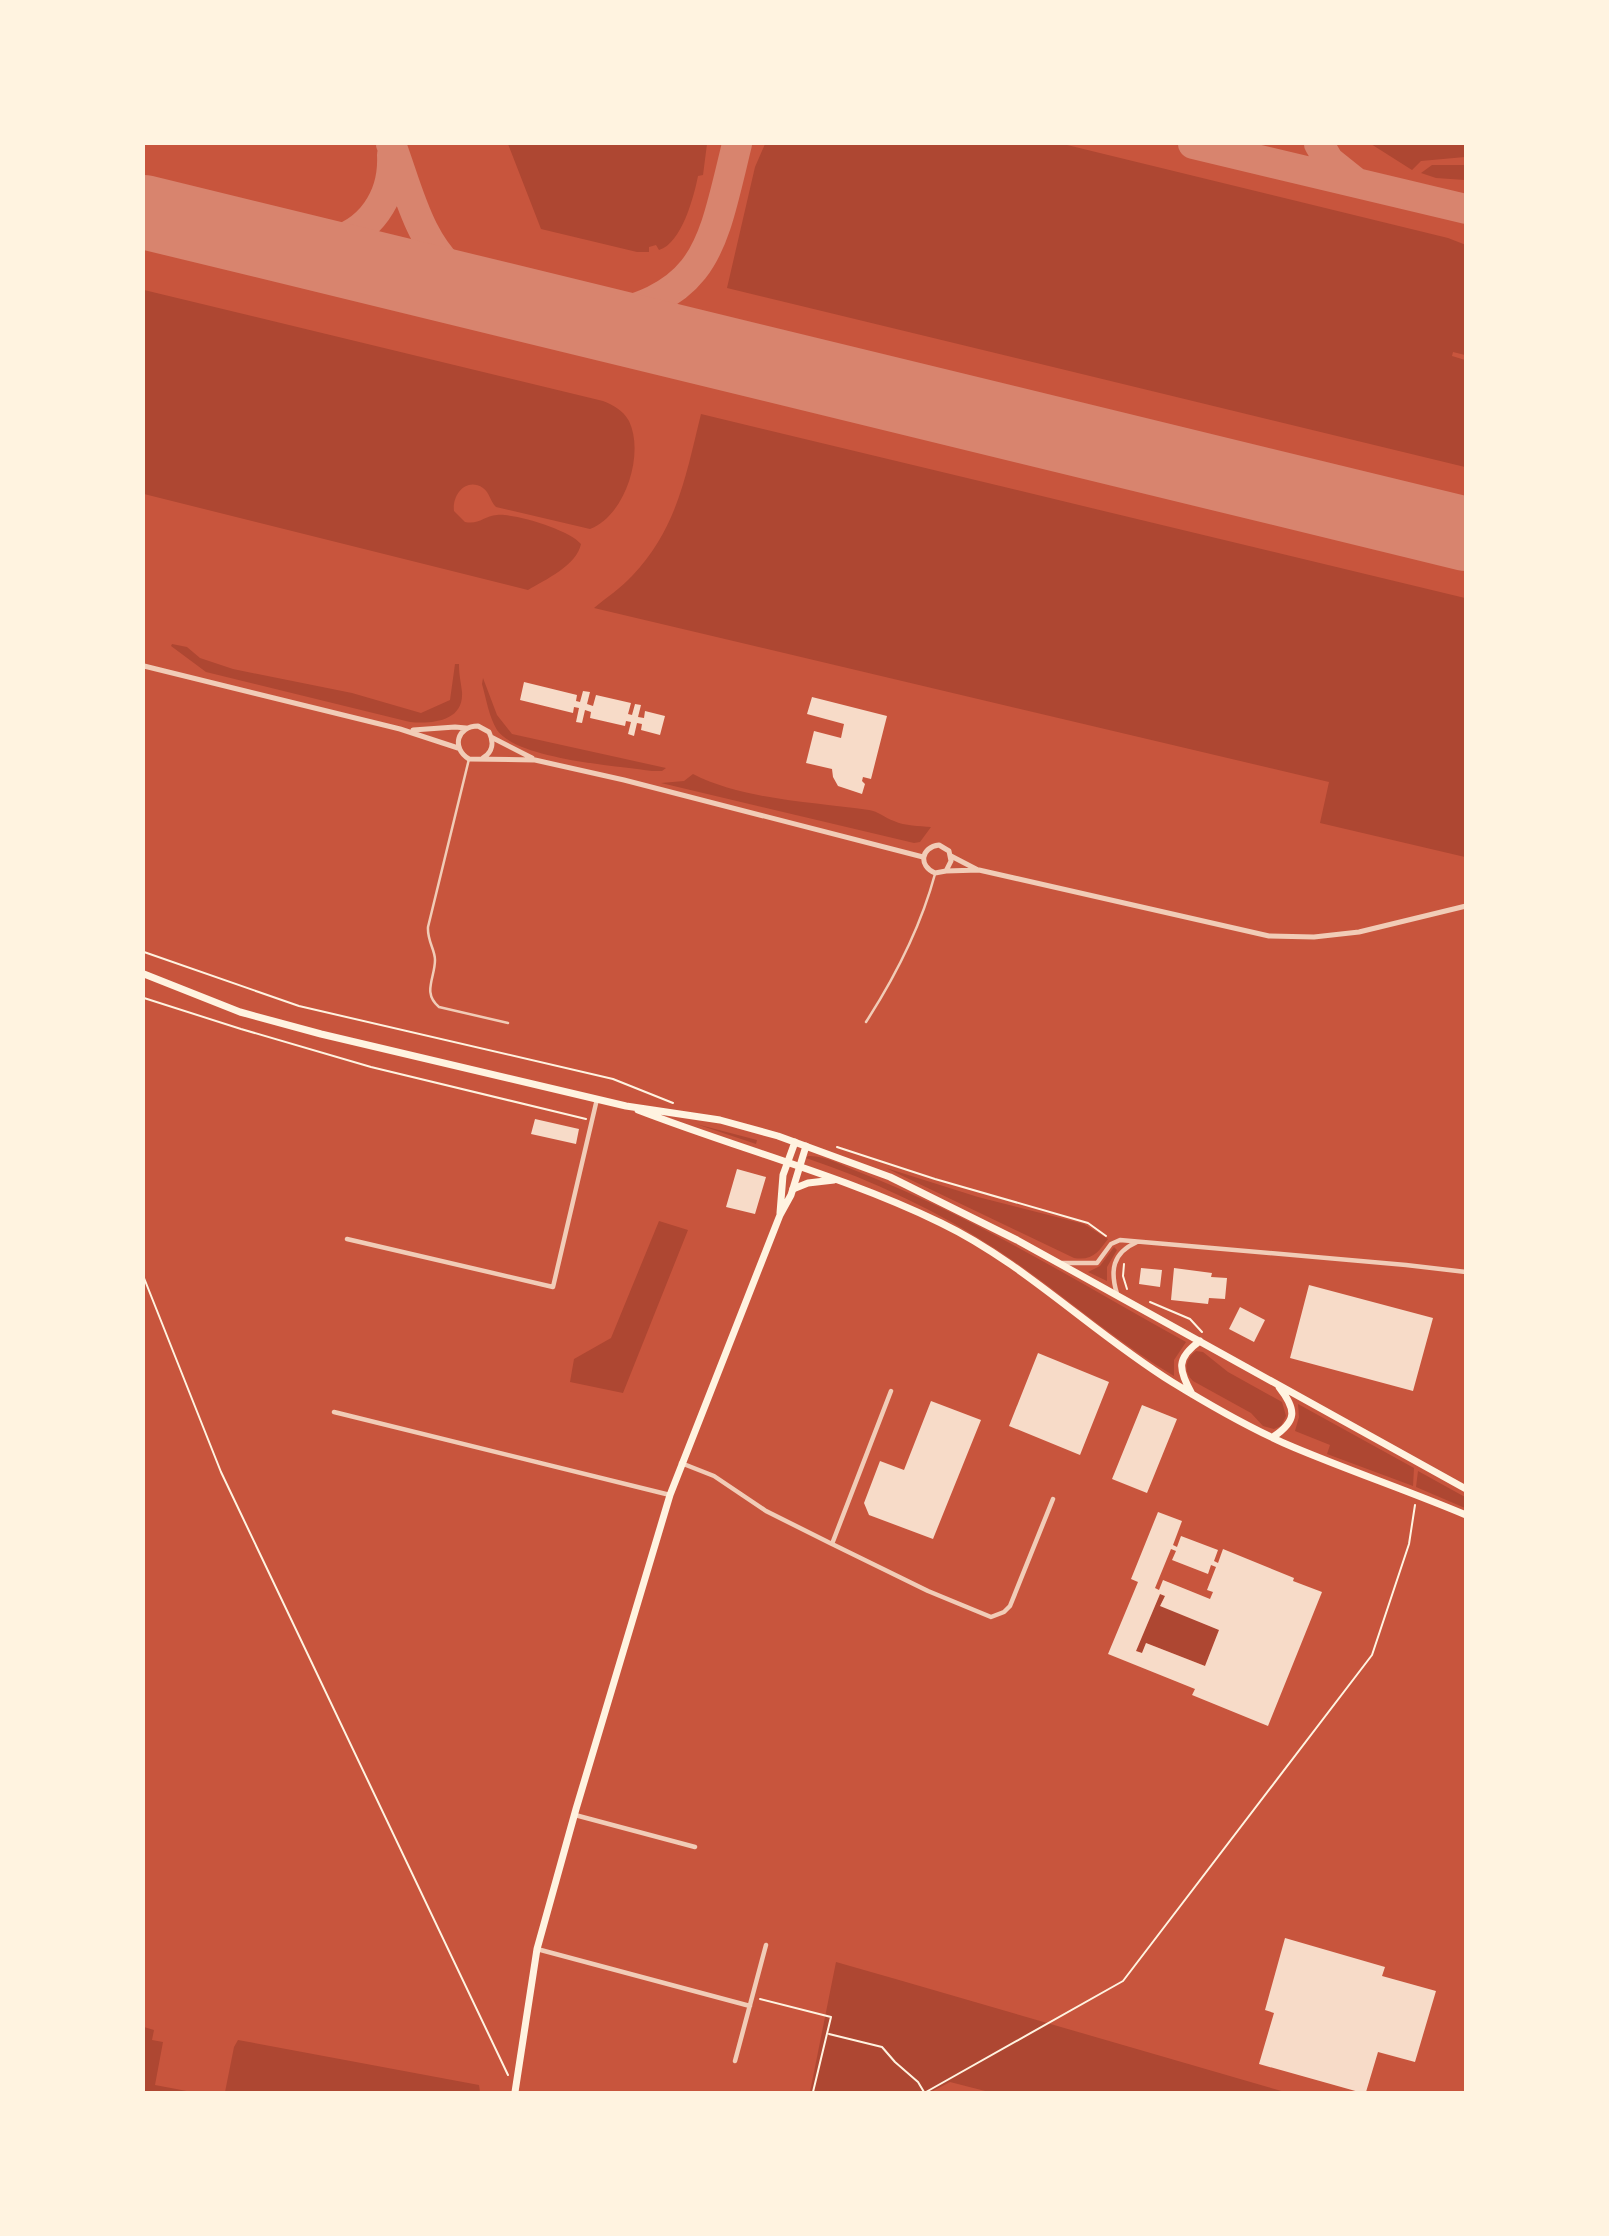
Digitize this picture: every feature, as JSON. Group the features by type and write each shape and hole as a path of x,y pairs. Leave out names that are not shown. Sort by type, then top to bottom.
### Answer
{"main road":[{"path":"144,974 240,1012 307,1031 626,1106 720,1119 795,1142 890,1177 974,1217 1118,1295 1201,1336 1275,1383 1465,1489"},
{"path":"626,1106 799,1166 941,1223 1010,1265 1139,1360 1192,1394 1273,1437 1465,1515"},
{"path":"780,1215 783,1175 795,1142"},
{"path":"515,2089 537,1949 670,1495 780,1215 793,1189 806,1146"},
{"path":"793,1189 816,1181 839,1181"},
{"path":"1192,1394 1183,1377 1181,1366 1188,1350 1201,1336"},
{"path":"1273,1437 1289,1425 1292,1414 1290,1402 1275,1383"}],"street":[{"path":"144,666 400,729 458,748"},
{"path":"400,729 418,731 482,727 491,737 535,760"},
{"path":"466,728 458,739 458,748 469,760 535,760 624,780 923,857"},
{"path":"483,758 491,750 491,737"},
{"path":"946,871 950,866 949,851 939,845 929,848 923,857 926,868 935,873 979,870"},
{"path":"951,856 979,870 1269,936 1314,937 1359,932 1465,906"},
{"path":"347,1239 553,1287 597,1099"},
{"path":"1058,1263 1093,1264 1099,1261 1114,1242 1121,1240 1465,1272"},
{"path":"1118,1295 1112,1275 1113,1264 1121,1252 1138,1242"},
{"path":"832,1544 891,1391"},
{"path":"334,1412 670,1495"},
{"path":"681,1463 715,1476 766,1511 832,1544 928,1591 991,1617 1004,1612 1010,1606 1054,1499"},
{"path":"575,1815 695,1847"},
{"path":"734,2061 766,1945"},
{"path":"537,1949 750,2006"}],"lane":[{"path":"469,760 428,927 429,943 435,958 429,992 436,1004 443,1009 508,1023"},
{"path":"866,1022 899,965 928,902 935,873"}],"path":[{"path":"144,952 299,1006 591,1074"},
{"path":"144,998 240,1030 371,1067 587,1119"},
{"path":"1127,1259 1123,1276 1128,1291"},
{"path":"144,1278 227,1485 515,2089"},
{"path":"1144,1300 1190,1319 1201,1336"},
{"path":"827,2033 883,2047 925,2092 960,2075 1123,1981 1372,1655 1409,1544 1415,1504"},
{"path":"752,1997 831,2017 813,2092"}],"shaded area":[{"path":"508,144 707,144 703,175 698,176 686,218 680,229 667,246 659,250 656,245 649,247 649,252 637,252 541,229"},
{"path":"765,144 1063,144 1448,238 1466,245 1465,355 1453,352 1452,356 1465,360 1465,467 727,288 755,167"},
{"path":"1371,144 1465,144 1465,157 1421,161 1412,170"},
{"path":"1432,165 1465,165 1465,180 1436,178 1421,173"},
{"path":"144,290 603,401 614,406 629,421 635,450 629,482 613,511 590,529 496,507 485,490 477,485 461,489 455,499 454,511 465,522 497,515 516,517 554,528 581,544 567,565 528,590 144,494"},
{"path":"701,414 1465,598 1465,857 1320,823 1329,782 594,608 632,576 660,539 678,500"},
{"path":"171,646 187,647 200,658 233,669 352,693 421,713 450,700 455,664 459,664 461,702 458,710 445,719 410,722 206,672"},
{"path":"483,678 497,715 512,734 666,768 652,771 569,760 525,748 508,740 497,730 492,719 482,684"},
{"path":"693,774 713,783 756,795 869,810 903,824 931,827 920,842 914,843 661,783 684,781"},
{"path":"696,1124 757,1140 756,1144"},
{"path":"808,1156 834,1161 943,1209 1025,1251 1186,1342 1174,1360 1174,1376 976,1236 905,1198 806,1158"},
{"path":"886,1168 978,1197 1084,1224 1108,1239 1098,1252 1090,1257 1074,1258"},
{"path":"659,1221 688,1230 623,1393 570,1382 574,1359 611,1338"},
{"path":"1114,1247 1117,1250 1107,1267 1107,1281 1088,1272 1100,1266"},
{"path":"1196,1351 1203,1352 1228,1372 1282,1402 1286,1416 1281,1426 1274,1429 1263,1426 1251,1413 1193,1381 1187,1366 1189,1358"},
{"path":"1298,1404 1414,1468 1413,1486 1327,1454 1330,1445 1295,1431 1299,1417"},
{"path":"1418,1471 1465,1497 1465,1508 1416,1487"},
{"path":"1160,1594 1165,1596 1161,1605 1219,1630 1205,1666 1146,1643 1142,1653 1136,1651"},
{"path":"836,1962 1285,2092 989,2092 950,2082 931,2092 810,2092"},
{"path":"144,2027 154,2030 152,2040 163,2042 155,2085 192,2092 144,2092"},
{"path":"238,2040 479,2085 480,2092 225,2092 234,2047"}],"building":[{"path":"524,682 577,695 576,701 580,702 583,691 590,692 587,704 593,706 596,695 631,703 628,714 632,715 635,704 641,705 638,717 644,718 645,711 665,716 660,735 641,730 642,724 637,723 634,736 628,734 631,722 626,721 625,726 590,718 591,712 585,710 582,723 576,722 579,708 574,707 573,713 520,700"},
{"path":"812,697 887,716 871,779 863,777 865,784 862,794 838,786 832,769 806,763 814,731 841,738 844,724 807,714"},
{"path":"535,1119 579,1129 576,1144 531,1134"},
{"path":"737,1169 766,1177 755,1214 726,1207"},
{"path":"1141,1268 1162,1270 1160,1287 1139,1284"},
{"path":"1174,1268 1212,1273 1211,1277 1227,1278 1225,1299 1209,1298 1208,1304 1171,1300"},
{"path":"1309,1285 1433,1318 1413,1391 1290,1358"},
{"path":"1240,1307 1265,1320 1254,1342 1229,1329"},
{"path":"1038,1353 1109,1382 1080,1455 1009,1426"},
{"path":"931,1401 981,1420 933,1539 869,1515 864,1503 880,1461 904,1470"},
{"path":"1142,1405 1177,1419 1147,1493 1112,1479"},
{"path":"1158,1512 1182,1521 1173,1545 1177,1547 1181,1536 1218,1550 1214,1561 1218,1563 1223,1549 1322,1592 1268,1726 1192,1695 1195,1689 1108,1654 1138,1582 1131,1579","holes":["1171,1549 1176,1551 1172,1560 1208,1574 1211,1565 1216,1567 1207,1590 1213,1592 1210,1599 1163,1580 1159,1590 1155,1588","1160,1594 1165,1596 1160,1606 1219,1630 1205,1666 1146,1643 1142,1653 1136,1651"]},
{"path":"1285,1938 1385,1967 1382,1976 1436,1991 1415,2062 1378,2052 1366,2092 1259,2064 1274,2013 1265,2010"}],"taxiway":[{"path":"391,144 417,216 435,249 461,277 499,299"},
{"path":"586,320 626,311 657,299 681,283 698,264 720,213 737,144"},
{"path":"1193,144 1466,209"},
{"path":"1319,144 1329,161 1354,181"},
{"path":"289,247 322,244 342,238 367,222 384,199 392,170 392,155"},
{"path":"1446,529 1466,527"}],"runway":[{"path":"144,212 1466,534"}]}
